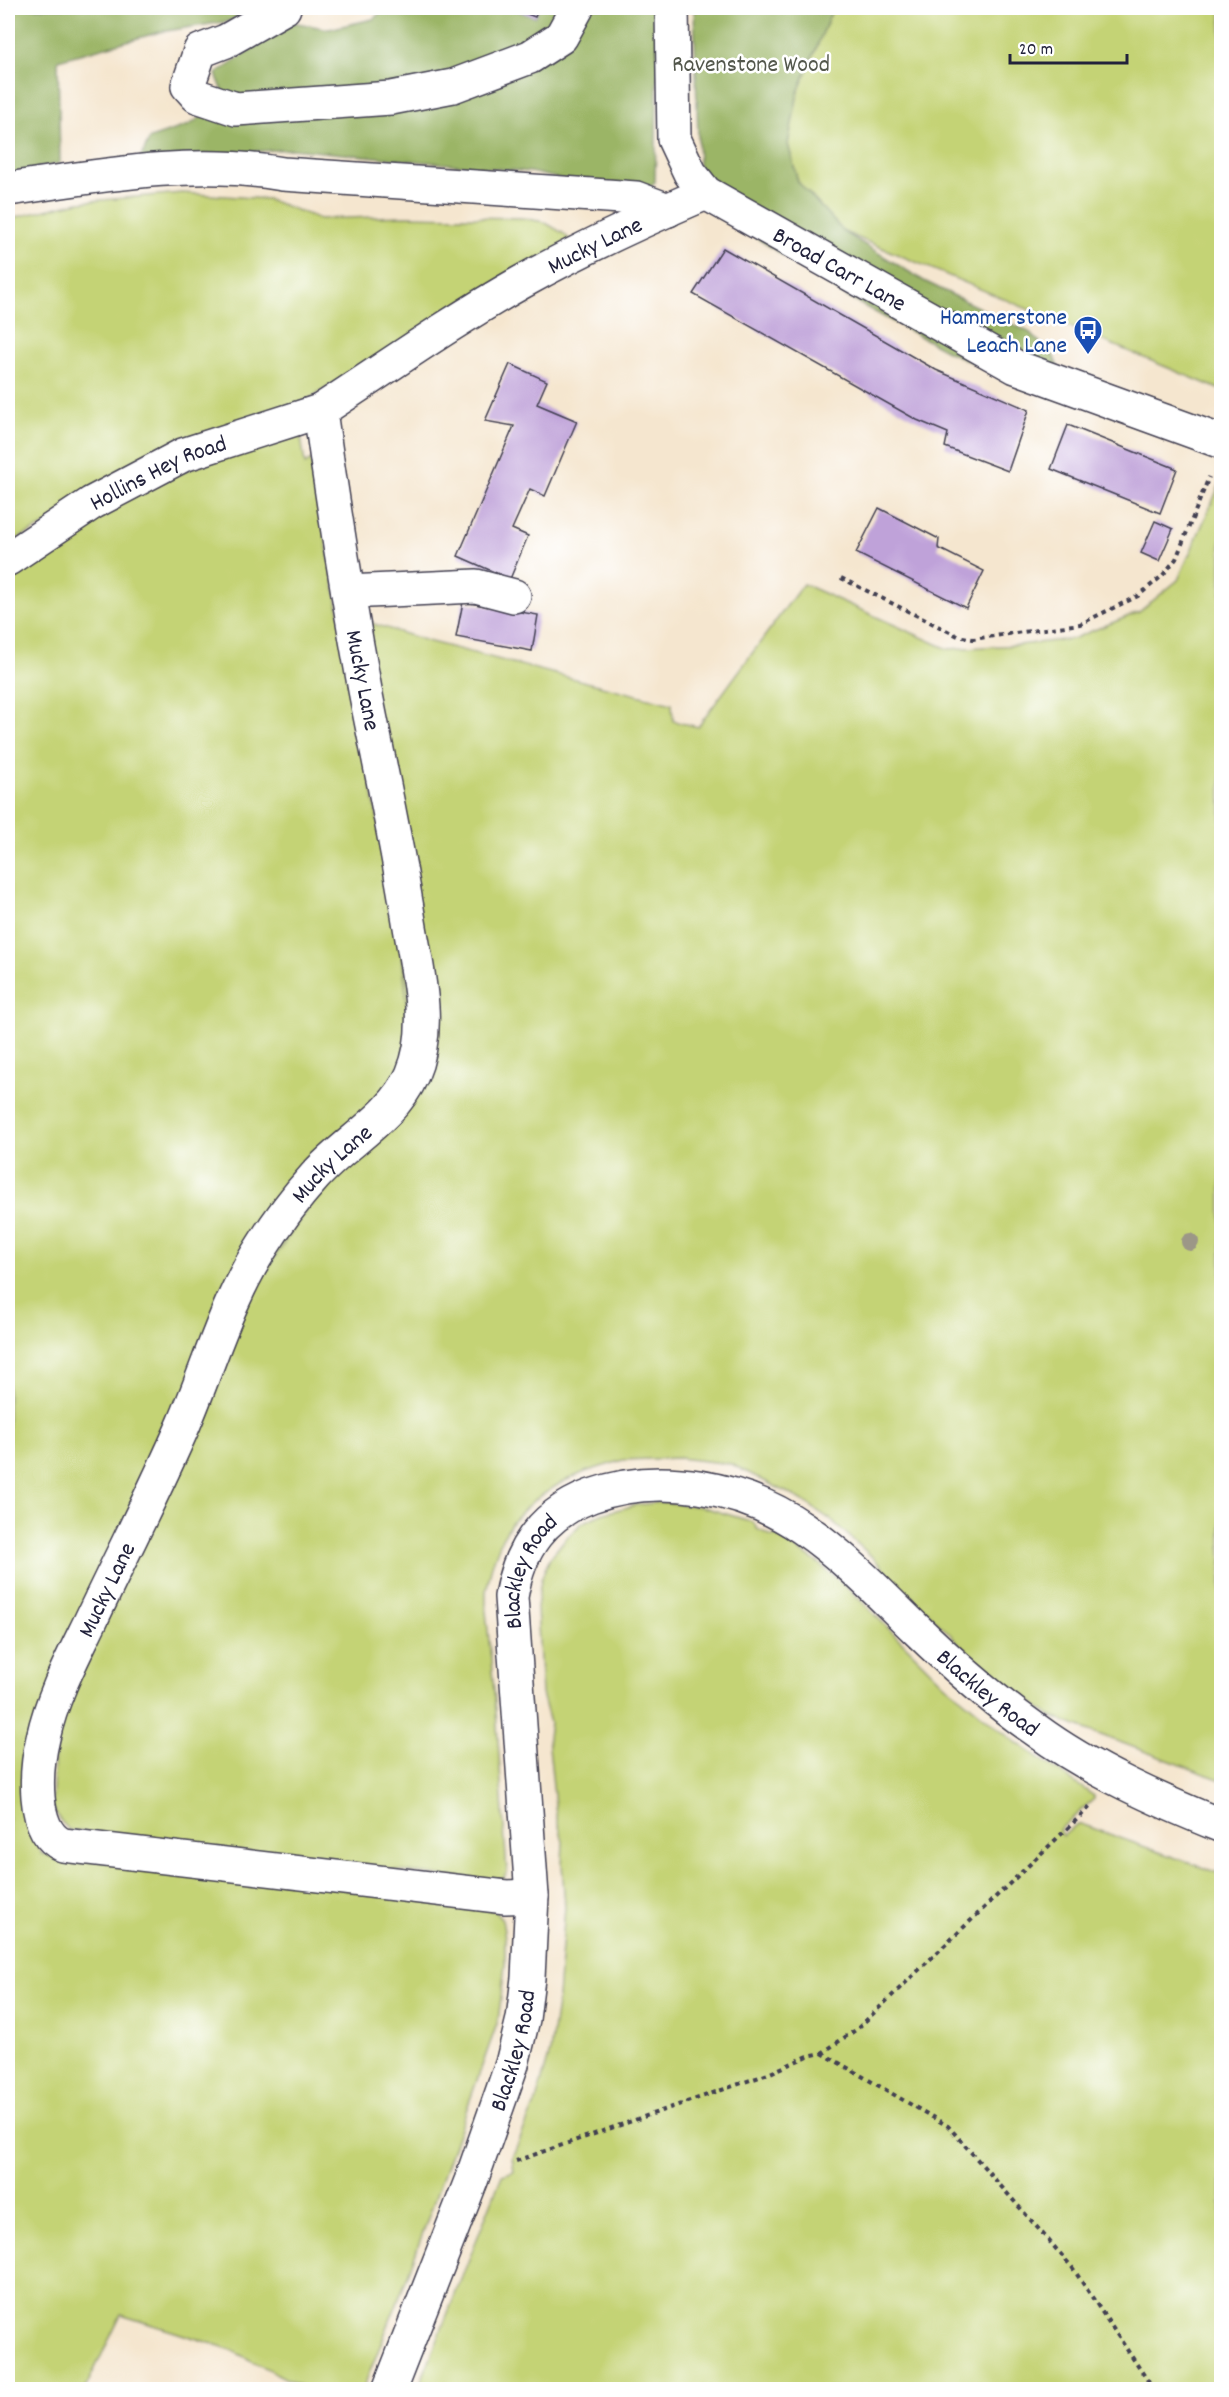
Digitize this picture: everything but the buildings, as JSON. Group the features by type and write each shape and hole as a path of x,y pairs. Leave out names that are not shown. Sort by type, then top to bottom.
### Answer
{"street":[{"path":"284,8 226,40 200,51 188,86 197,96 236,110 391,98 453,86 530,57 561,37 577,8"},
{"name":"Broad Carr Lane","path":"672,8 674,139 690,173 706,193 1016,367 1217,454"},
{"path":"8,189 99,176 173,169 247,168 283,174 636,198 668,210"},
{"name":"Mucky Lane","path":"532,1896 506,1897 63,1845 51,1840 44,1826 40,1810 38,1775 40,1754 43,1734 61,1684 184,1423 222,1324 248,1268 278,1223 315,1175 396,1100 410,1080 418,1059 422,1036 422,1001 400,864 340,557 320,411 456,322 522,282 706,193"},
{"name":"Hollins Hey Road","path":"8,559 92,503 183,455 320,411"},
{"path":"348,592 476,586 514,596"},
{"name":"Blackley Road","path":"389,2390 471,2181 512,2064 524,2019 532,1896 524,1756 511,1615 514,1576 528,1546 547,1522 563,1509 607,1490 632,1486 684,1485 715,1490 769,1509 802,1527 867,1581 995,1700 1039,1732 1118,1778 1221,1826"}],"path":[{"path":"841,578 958,636 973,639 1080,624 1138,596 1162,576 1176,559 1217,454"},
{"path":"471,2181 513,2163 768,2074 822,2052 866,2021 1079,1818"},
{"path":"822,2052 948,2126 1072,2267 1154,2390"}],"green space":[{"path":"8,8 252,8 230,21 160,32 58,60 60,163 8,175"},
{"path":"386,8 511,8 535,17 539,8 659,8 655,182 646,191 595,187 530,172 292,149 140,159 150,138 189,125 226,99 216,74 292,22 329,29 373,19"},
{"name":"Ravenstone Wood","path":"694,8 833,8 798,92 788,144 798,182 844,232 924,281 1029,332 1053,355 1060,372 1052,398 949,352 849,298 752,235 699,169"},
{"path":"833,8 1221,8 1221,390 844,232 798,182 788,144 798,92"},
{"path":"182,193 267,199 320,219 404,216 522,218 544,222 570,240 299,405 8,543 8,219 79,202"},
{"path":"302,429 305,464 311,460 414,1016 408,1055 377,1105 194,1377 73,1630 33,1837 42,1854 302,1883 495,1911 502,1919 505,1938 505,1965 498,2021 405,2283 363,2389 306,2389 229,2349 121,2315 85,2389 8,2390 8,581 85,520 144,485"},
{"path":"1221,482 1221,1780 1050,1716 973,1657 870,1555 831,1520 800,1499 731,1464 679,1458 623,1460 562,1482 533,1501 512,1522 502,1538 492,1565 486,1591 486,1611 496,1711 507,1872 503,1879 497,1883 69,1830 59,1819 52,1806 57,1711 277,1240 416,1092 368,622 427,641 672,704 673,721 698,727 803,584 948,649 1072,639 1139,612 1178,580"},
{"path":"662,1502 703,1507 753,1522 757,1529 772,1536 776,1535 817,1562 852,1592 944,1684 1010,1738 1094,1796 1094,1799 1059,1830 1063,1836 1077,1824 1081,1824 1221,1874 1221,2389 418,2389 502,2175 514,2171 512,2157 535,2104 550,2052 558,1997 565,1907 563,1841 556,1815 548,1737 550,1723 542,1694 537,1608 541,1579 550,1558 582,1523 601,1514 636,1505"}],"place":[{"name":"Hammerstone Leach Lane","path":"1088,356"}]}
